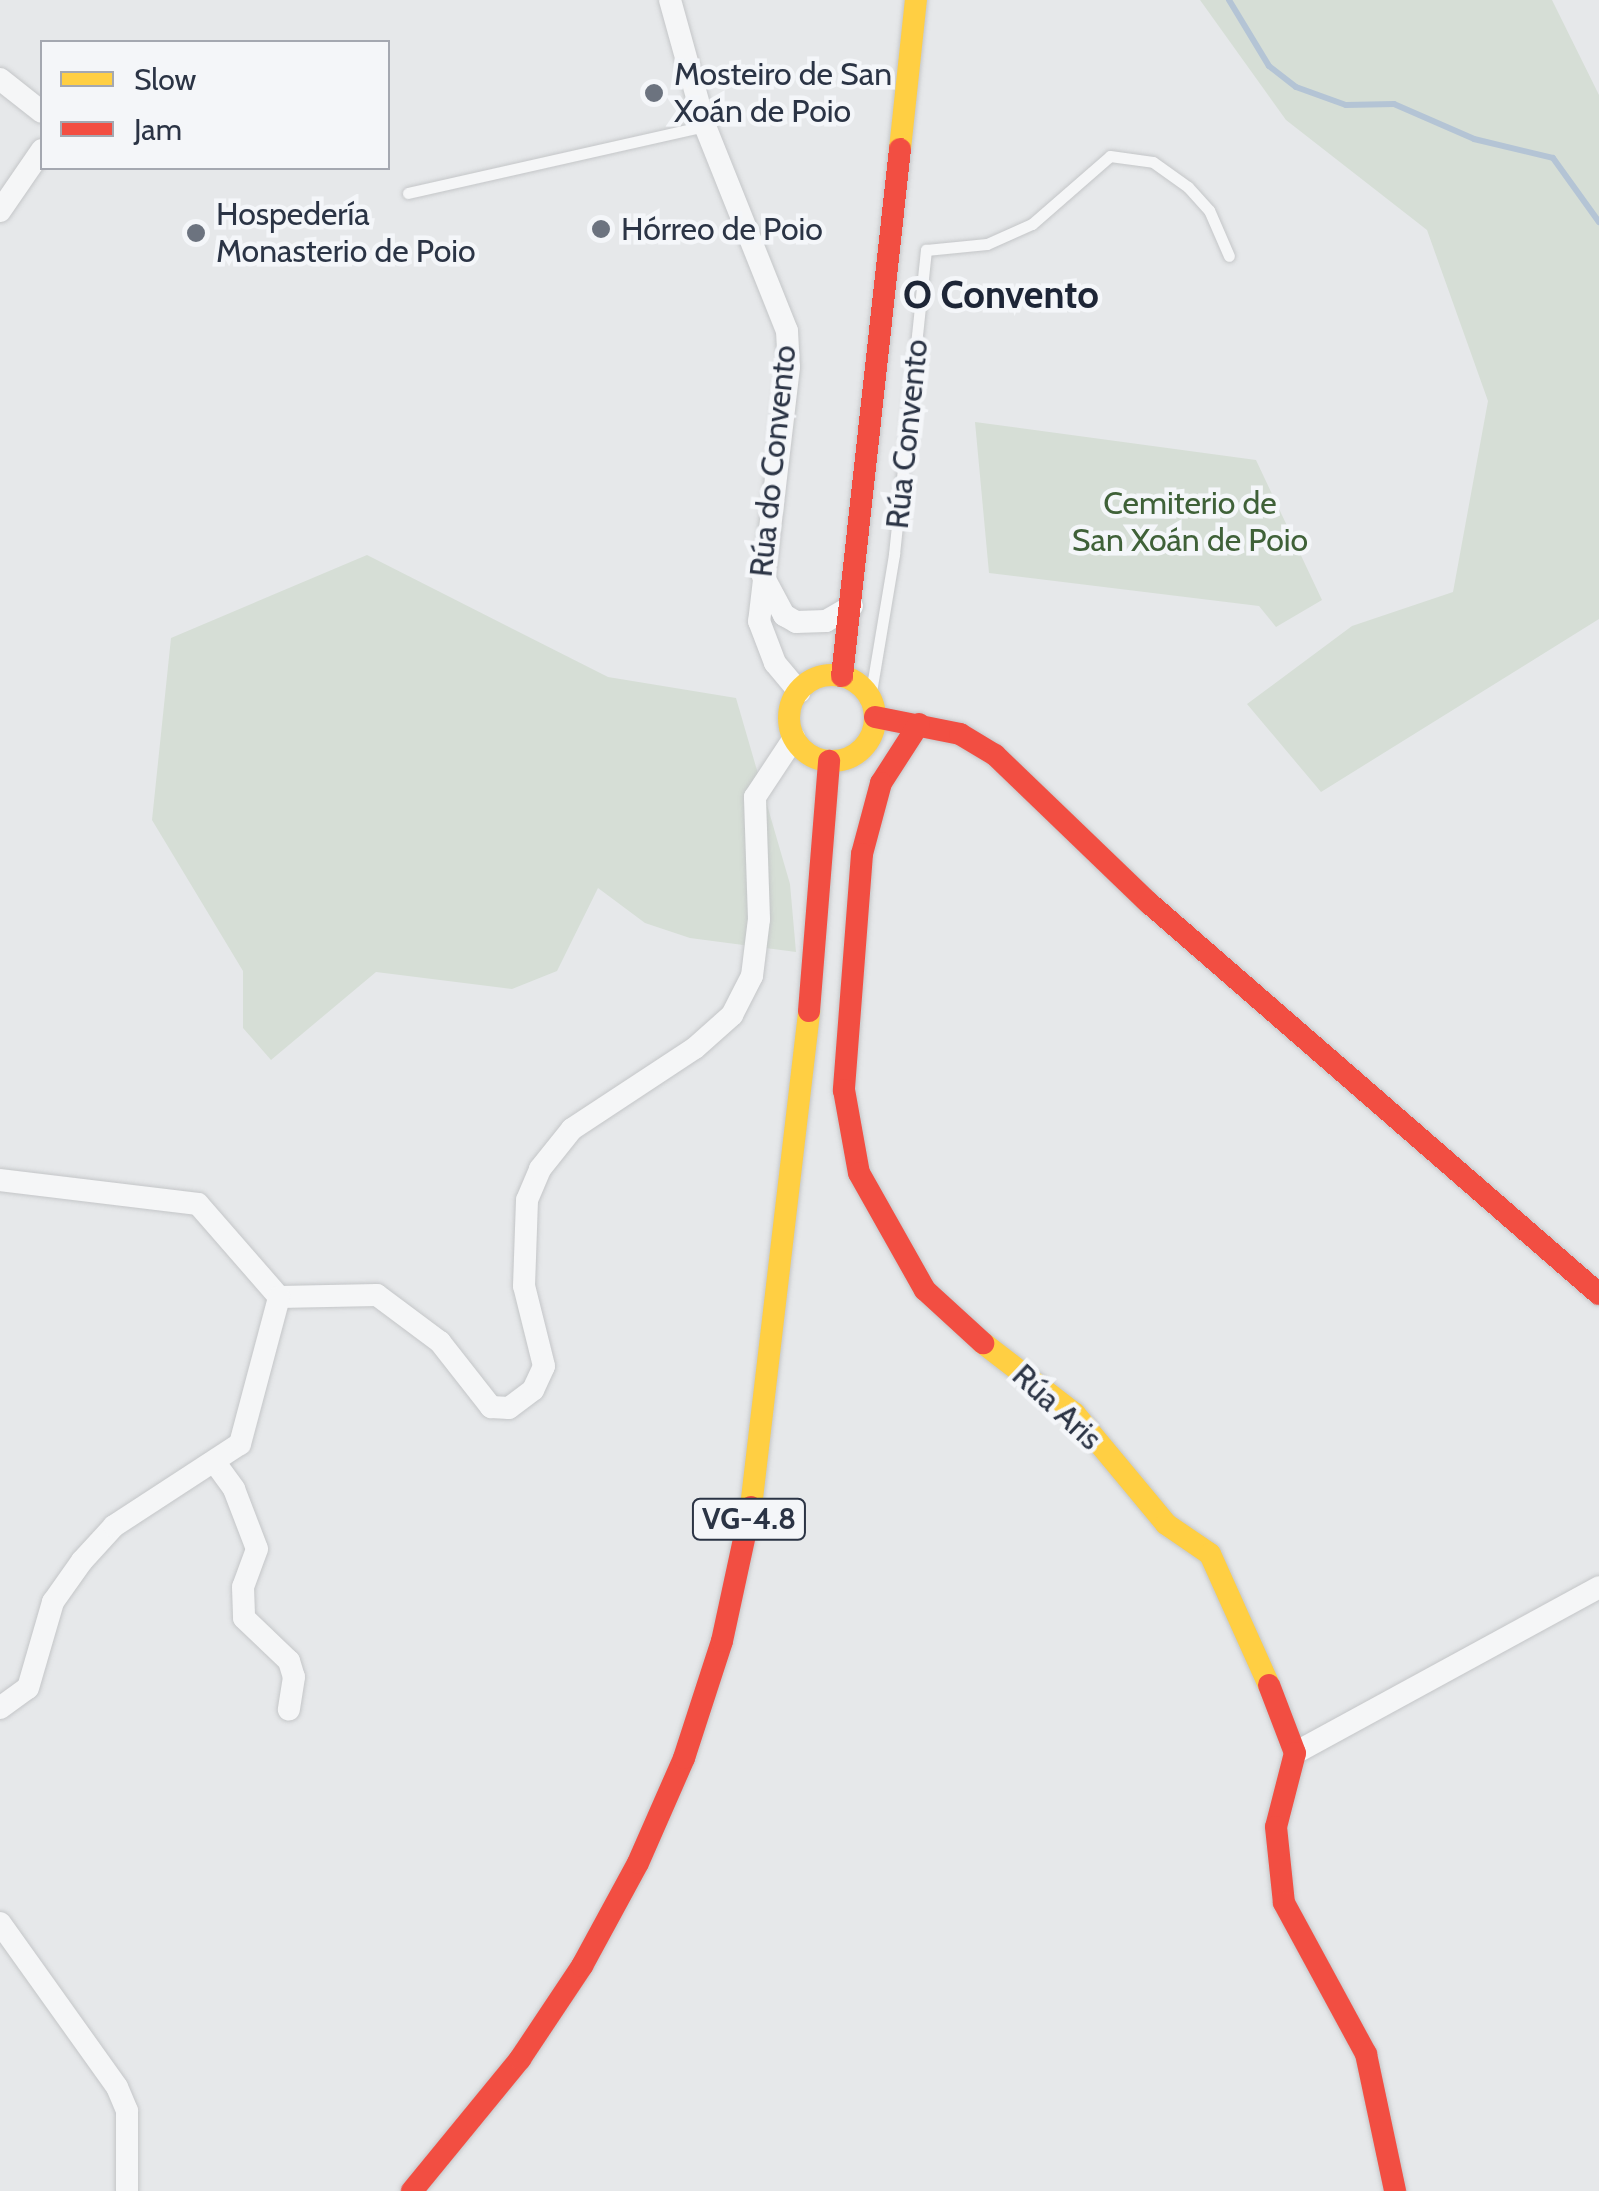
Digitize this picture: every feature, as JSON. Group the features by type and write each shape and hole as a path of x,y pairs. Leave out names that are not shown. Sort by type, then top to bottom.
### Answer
{"main road":[{"path":"842,676 916,0"},
{"path":"873,707 867,744 829,761 794,738 790,714 798,692 818,678 842,676 873,707 960,734 995,755 1149,903 1599,1294"},
{"name":"Rúa Aris","path":"919,724 881,783 862,854 844,1090 859,1173 925,1290 958,1324 1074,1413 1166,1524 1210,1554 1237,1602 1294,1752"},
{"name":"VG-4.8","path":"412,2191 520,2060 582,1966 661,1810 722,1640 751,1509 775,1317 828,832 829,761"},
{"path":"1294,1752 1276,1827 1284,1903 1366,2054 1394,2191"}],"street":[{"name":"Rúa do Convento","path":"670,0 704,126 787,331 789,367 761,572 766,645 798,692"},
{"path":"0,79 40,110"},
{"path":"0,211 40,153"},
{"path":"761,572 784,615 796,622 826,621 852,606"},
{"path":"278,1298 377,1295 440,1342 491,1407 508,1408 533,1390 544,1366 524,1286 528,1200 540,1169 572,1129 695,1048 732,1015 752,976 759,919 755,798 794,738"},
{"path":"0,1180 198,1204 278,1298"},
{"path":"0,1708 28,1688 53,1602 82,1561 114,1526 216,1464 240,1444 278,1298"},
{"path":"216,1464 234,1489 257,1549 244,1587 244,1618 289,1661 294,1677 289,1710"},
{"path":"1294,1752 1599,1587"},
{"path":"0,1924 117,2088 127,2111 126,2191"}],"lane":[{"path":"408,193 704,126"},
{"name":"Rúa Convento","path":"873,707 894,554 926,250 987,244 1032,224 1110,156 1153,162 1188,187 1209,210 1229,256"}],"green space":[{"path":"1200,0 1552,0 1599,95 1599,619 1321,792 1247,704 1352,626 1453,592 1488,401 1427,230 1286,120"},
{"name":"Cemiterio de San Xoán de Poio","path":"975,422 1256,460 1322,600 1276,627 1259,606 989,573"},
{"path":"367,555 608,677 736,698 790,884 796,952 690,938 645,923 598,888 557,971 512,989 376,972 271,1060 243,1028 243,971 152,820 171,638"}],"waterway":[{"path":"1229,0 1269,66 1296,87 1346,105 1394,104 1474,139 1553,158 1599,222"}],"traffic: slow":[{"path":"900,149 916,0"},
{"path":"832,675 862,688 875,718 862,748 832,761 802,748 789,718 802,688 832,675"},
{"path":"751,1507 809,1011"},
{"path":"983,1343 1074,1413 1166,1524 1210,1554 1269,1685"}],"traffic: jam":[{"path":"842,676 900,149"},
{"path":"875,717 960,734 995,755 1149,903 1599,1294"},
{"path":"919,724 881,783 862,854 844,1090 859,1173 925,1290 983,1343"},
{"path":"809,1011 829,761"},
{"path":"412,2191 520,2059 582,1966 638,1863 684,1758 722,1641 751,1507"},
{"path":"1269,1685 1295,1753 1276,1827 1284,1903 1366,2054 1395,2191"}],"place":[{"name":"Mosteiro de San Xoán de Poio","path":"654,93"},
{"name":"Hórreo de Poio","path":"601,229"},
{"name":"Hospedería Monasterio de Poio","path":"196,233"}],"district":[{"name":"O Convento","path":"1001,295"}]}
